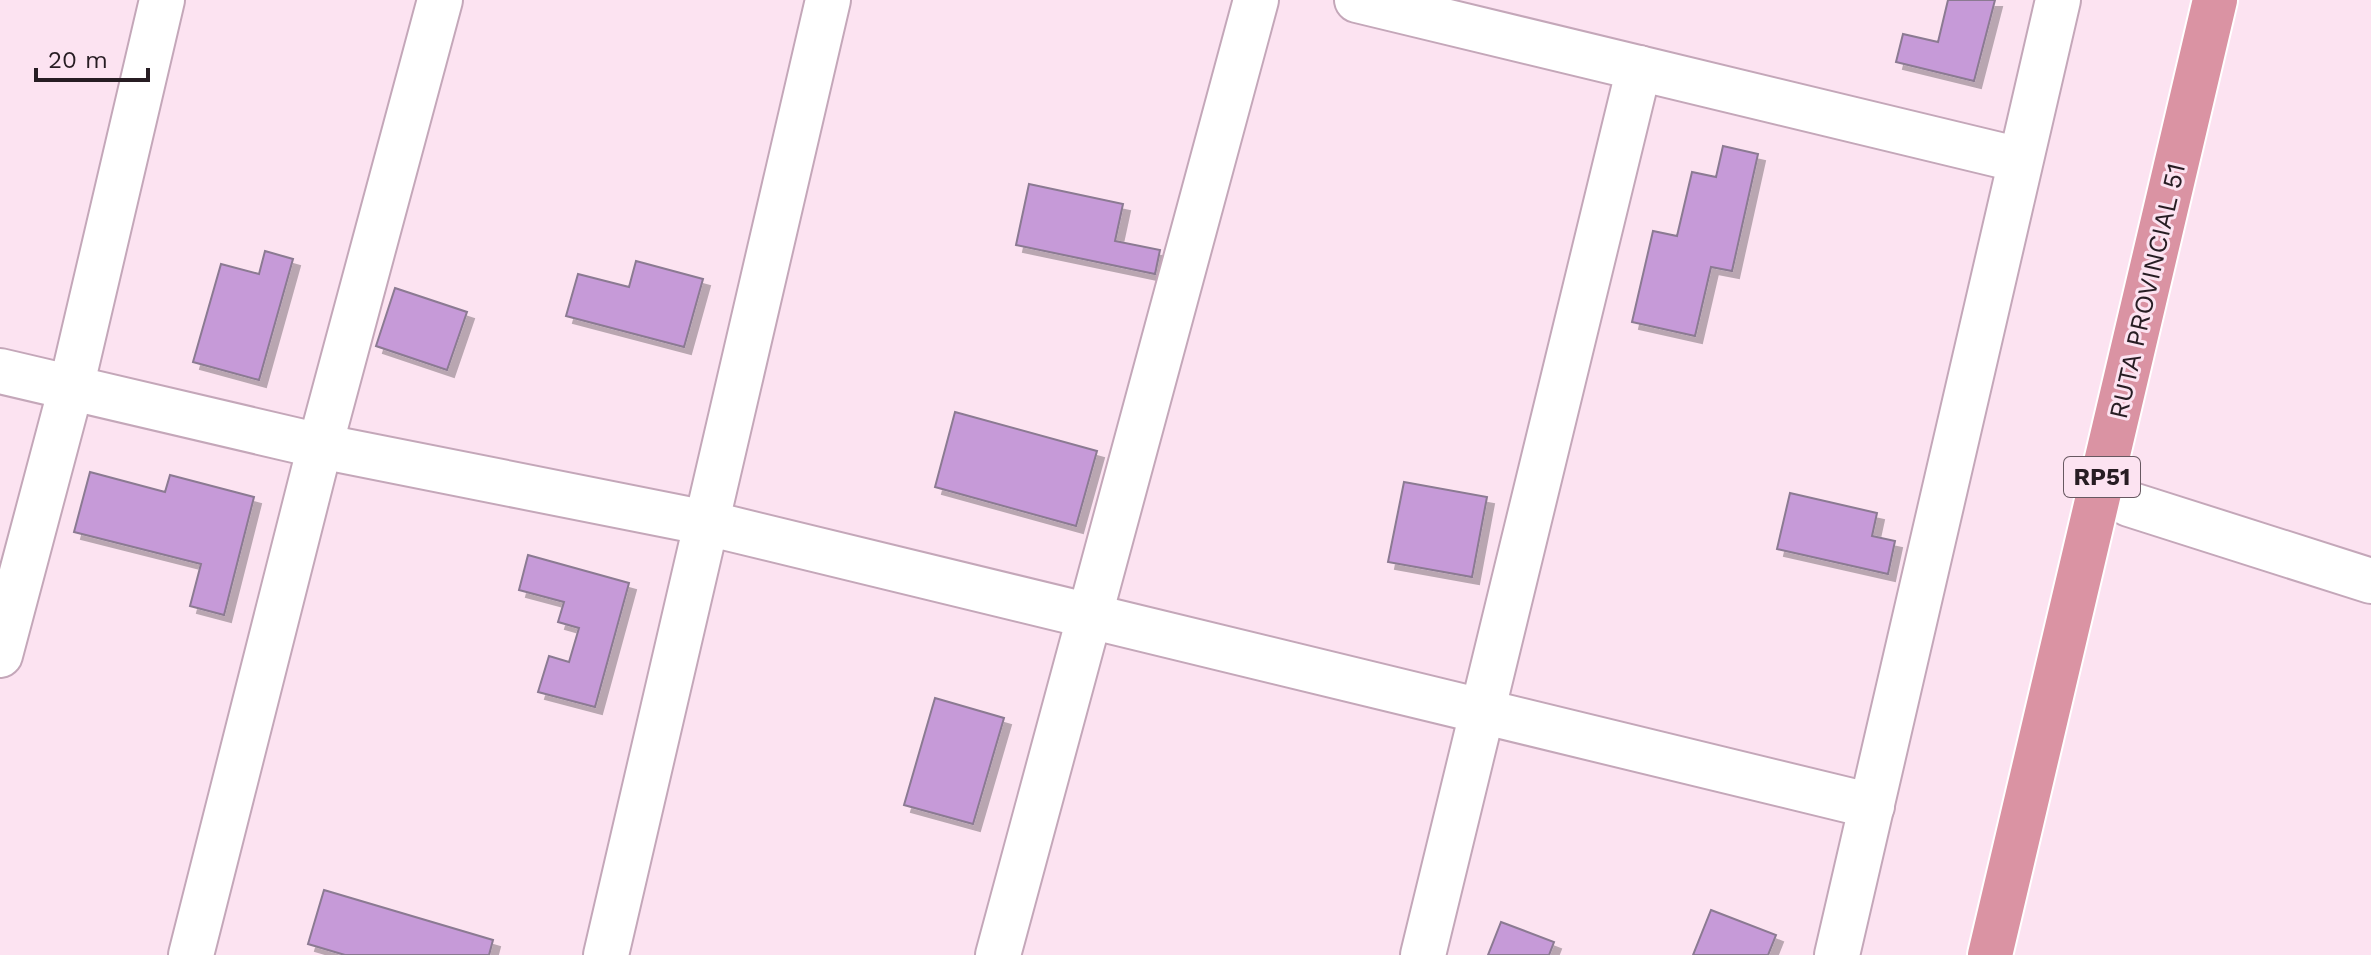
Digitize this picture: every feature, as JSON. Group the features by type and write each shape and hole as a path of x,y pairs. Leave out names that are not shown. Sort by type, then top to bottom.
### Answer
{"highway":[{"name":"RUTA PROVINCIAL 51","path":"1990,955 2215,0"}],"street":[{"path":"0,655 71,388 162,0"},
{"path":"191,955 320,446 440,0"},
{"path":"606,955 828,0"},
{"path":"998,955 1256,0"},
{"path":"1357,0 2020,160"},
{"path":"1837,955 2058,0"},
{"path":"1423,955 1639,68"},
{"path":"0,371 320,446 707,523 1872,806"},
{"path":"2101,485 2129,504 2371,581"}],"building":[{"path":"1948,0 1995,0 1974,81 1896,62 1903,34 1938,42"},
{"path":"1723,146 1758,154 1732,271 1711,267 1695,336 1632,322 1653,231 1677,236 1692,172 1716,177"},
{"path":"1029,184 1123,204 1115,241 1160,250 1155,274 1016,245"},
{"path":"265,251 293,259 259,380 193,362 221,264 259,274"},
{"path":"636,261 703,279 684,347 566,316 578,274 629,287"},
{"path":"395,288 467,312 447,370 376,346"},
{"path":"955,412 1097,451 1076,526 935,487"},
{"path":"90,472 165,492 170,475 254,497 224,615 190,606 201,564 74,532"},
{"path":"1404,482 1487,497 1472,577 1388,562"},
{"path":"1790,493 1877,513 1872,536 1895,541 1888,574 1777,549"},
{"path":"528,555 629,583 595,707 538,692 549,656 569,662 579,628 558,622 564,602 519,590"},
{"path":"935,698 1004,718 973,824 904,805"},
{"path":"324,890 493,940 489,955 345,955 308,944"},
{"path":"1711,910 1776,935 1768,955 1693,955"},
{"path":"1501,922 1554,942 1549,955 1488,955"}]}
